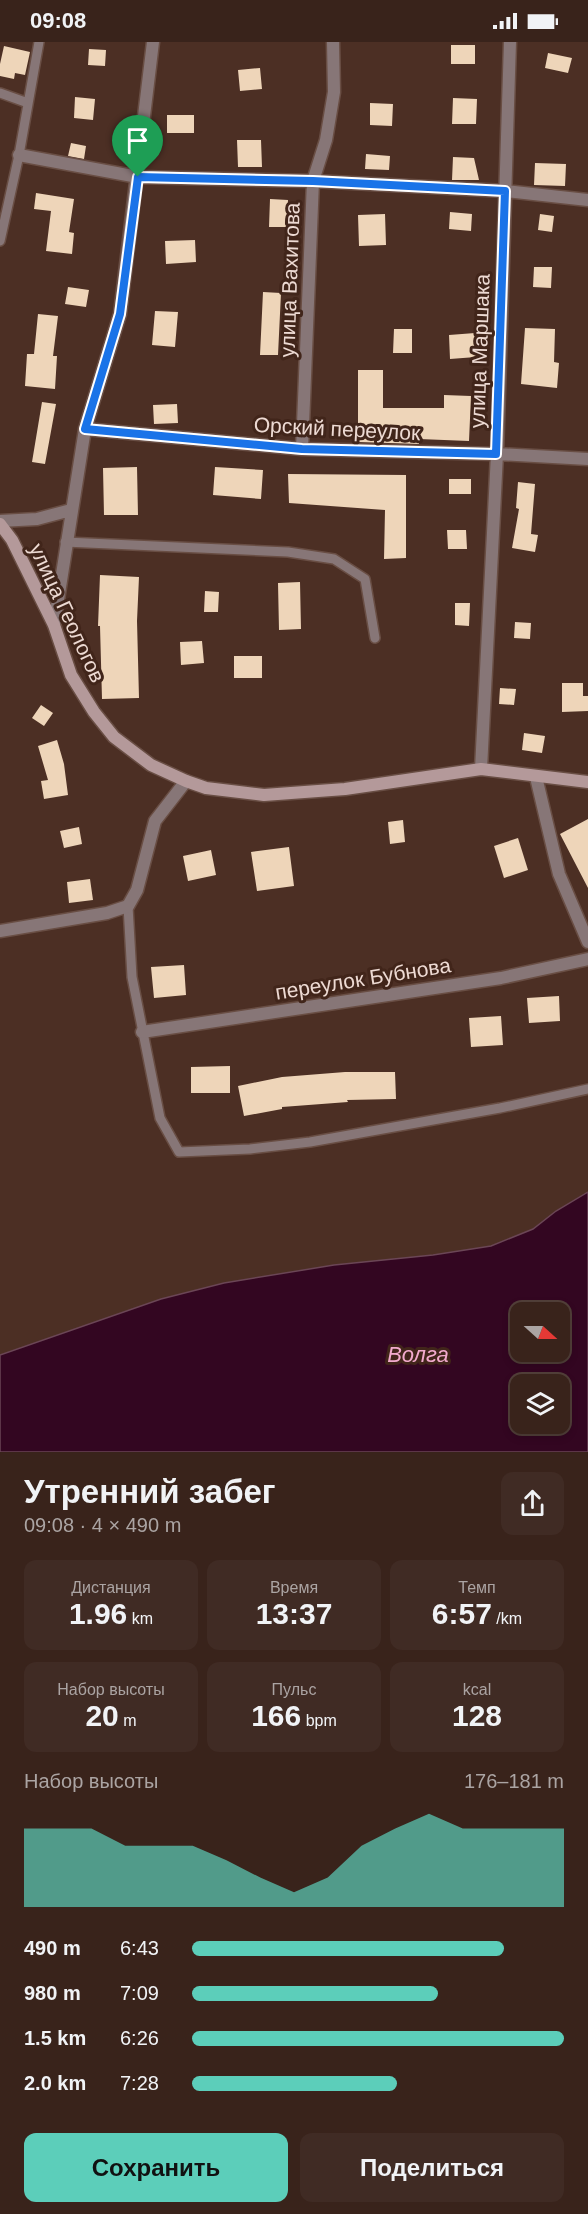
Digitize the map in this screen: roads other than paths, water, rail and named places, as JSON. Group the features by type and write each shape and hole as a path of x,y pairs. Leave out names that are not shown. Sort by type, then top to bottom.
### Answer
{"street":[{"path":"54,625 85,429 120,314 153,42"},
{"name":"улица Вахитова","path":"302,449 313,181 326,140 334,92 333,42"},
{"name":"улица Маршака","path":"481,770 496,454 510,42"},
{"path":"19,155 138,177 313,181 505,191 588,200"},
{"name":"Орский переулок","path":"85,429 302,449 588,459"},
{"path":"0,523 37,519 71,510"},
{"name":"улица Геологов","path":"0,523 12,540 54,625 71,675 94,712 114,737 151,765 186,781 228,792 264,795 303,794 481,770 588,782"},
{"path":"536,777 559,874 588,942"},
{"path":"0,931 107,913 128,906 137,890 155,821 186,781"},
{"name":"переулок Бубнова","path":"142,1032 501,978 588,959"}],"lane":[{"path":"0,241 19,155 39,42"},
{"path":"0,93 28,103"},
{"path":"66,542 288,552 334,559 365,579 375,638"},
{"path":"128,906 132,977 142,1032 160,1118 179,1152 250,1149 310,1142 500,1108 588,1089"}],"water":[{"name":"Волга","path":"588,1192 588,1452 0,1452 0,1355 161,1299 224,1283 334,1265 433,1255 491,1246 533,1229 556,1211"}]}
